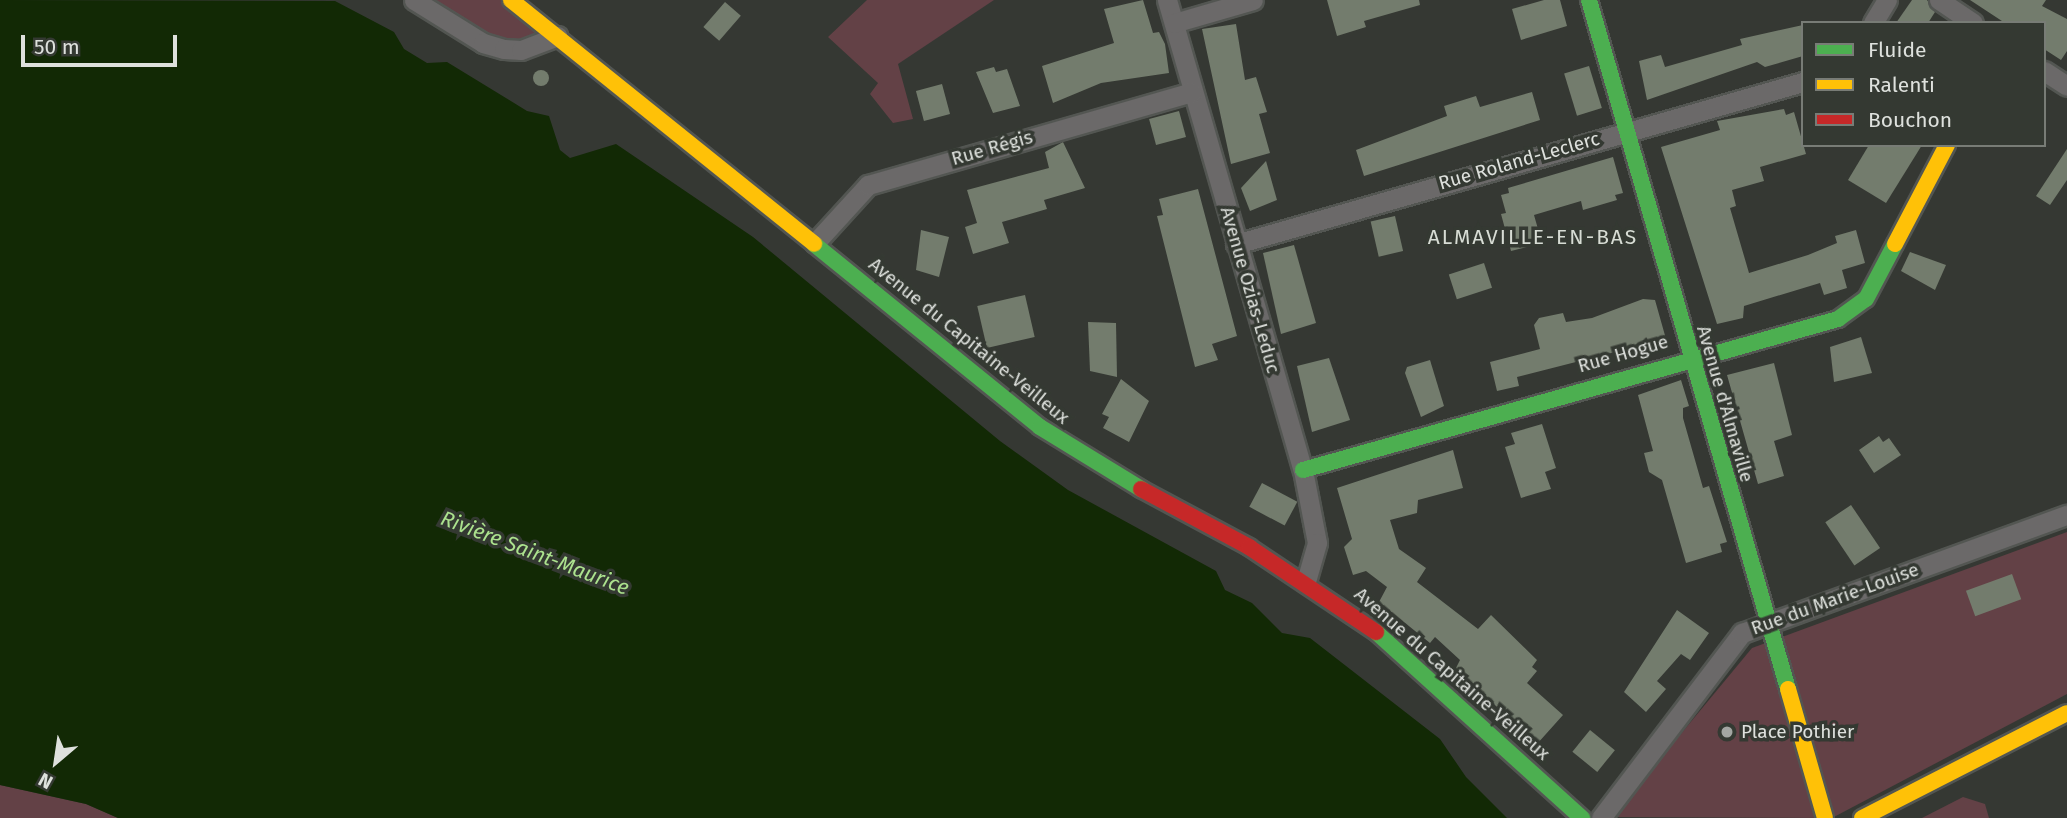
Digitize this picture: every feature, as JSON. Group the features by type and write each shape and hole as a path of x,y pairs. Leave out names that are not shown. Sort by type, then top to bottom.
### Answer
{"street":[{"path":"414,0 483,43 503,49 522,50 557,36"},
{"name":"Avenue du Capitaine-Veilleux","path":"511,0 1040,427 1306,581 1362,619 1582,818"},
{"name":"Avenue Ozias-Leduc","path":"1167,0 1303,470 1317,543 1306,581"},
{"path":"1174,23 1253,0"},
{"name":"Avenue d'Almaville","path":"1589,0 1689,357 1825,818"},
{"path":"1874,21 1887,0"},
{"path":"1939,0 1970,21"},
{"path":"2046,72 2067,86"},
{"name":"Rue Roland-Leclerc","path":"1236,244 1627,130 1801,83"},
{"name":"Rue Régis","path":"815,243 868,185 1192,92"},
{"name":"Rue Hogue","path":"1303,470 1854,311 1946,147"},
{"name":"Rue du Marie-Louise","path":"1601,818 1731,643 1767,625 2067,515"},
{"path":"1862,818 2067,713"}],"shaded area":[{"path":"414,0 511,0 557,36 521,50"},
{"path":"867,0 994,0 898,64 913,119 893,123 870,94 878,83 828,37"},
{"path":"2067,532 2067,694 1832,818 1612,817 1752,648"},
{"path":"0,785 86,804 118,818 0,818"},
{"path":"1963,797 1985,804 1989,818 1922,818"}],"water":[{"name":"Rivière Saint-Maurice","path":"0,0 335,1 394,32 404,49 427,63 447,62 527,111 549,116 560,150 570,158 616,144 753,237 1000,441 1068,490 1216,571 1225,590 1252,603 1282,633 1310,638 1440,739 1466,777 1507,818 118,818 86,804 0,785"}],"building":[{"path":"1143,0 1153,33 1159,32 1165,44 1169,73 1101,83 1053,103 1042,66 1114,43 1104,9"},
{"path":"1327,0 1419,0 1420,5 1364,21 1366,27 1337,36"},
{"path":"1544,0 1560,0 1567,26 1521,40 1512,9"},
{"path":"1912,0 1927,0 1935,12 1929,21 1897,21"},
{"path":"1970,0 2046,0 2042,6 2067,19 2067,51 2061,60 2046,50 2046,21 2002,21"},
{"path":"725,2 741,16 719,41 703,27"},
{"path":"1236,24 1245,80 1256,77 1267,112 1259,114 1270,153 1231,164 1202,29"},
{"path":"1801,25 1801,57 1765,67 1757,62 1647,100 1639,61 1661,55 1665,67 1742,45 1740,39"},
{"path":"1589,66 1602,108 1577,116 1564,74"},
{"path":"994,67 996,72 1007,69 1020,106 993,113 976,72"},
{"path":"538,70 544,70 549,78 547,84 538,86 533,81 533,75"},
{"path":"942,84 950,114 924,121 916,91"},
{"path":"1532,92 1540,120 1364,176 1356,150 1447,116 1444,106 1476,96 1480,107"},
{"path":"1784,109 1786,115 1794,112 1801,147 1804,147 1806,154 1760,167 1764,181 1732,190 1736,206 1730,208 1749,273 1808,255 1837,243 1835,236 1856,230 1865,263 1842,270 1847,288 1824,295 1820,283 1744,306 1743,318 1717,324 1661,147 1720,130 1717,121"},
{"path":"1179,111 1186,137 1156,145 1149,119"},
{"path":"1063,142 1085,188 1044,200 1047,209 1002,222 1009,243 973,254 965,227 977,223 967,190 1049,168 1045,152"},
{"path":"1868,147 1921,147 1886,203 1848,180"},
{"path":"2067,149 2067,180 2050,205 2036,196"},
{"path":"1613,157 1623,193 1615,195 1617,200 1583,210 1581,201 1534,215 1542,243 1511,251 1501,214 1506,213 1501,195 1509,193 1508,188"},
{"path":"1266,161 1277,200 1250,211 1241,188"},
{"path":"1198,189 1237,336 1212,344 1218,360 1195,367 1157,216 1163,215 1159,199"},
{"path":"1395,216 1403,251 1379,257 1371,222"},
{"path":"921,230 949,237 939,277 916,270"},
{"path":"1294,245 1316,323 1281,334 1263,253"},
{"path":"1910,252 1946,265 1935,290 1901,271"},
{"path":"1484,263 1492,288 1457,299 1449,274"},
{"path":"1025,295 1035,337 987,348 977,306"},
{"path":"1643,299 1655,300 1666,339 1517,377 1519,386 1497,391 1490,362 1540,349 1534,325 1539,318 1563,313 1566,322 1592,318"},
{"path":"1088,322 1116,323 1117,377 1090,371"},
{"path":"1861,337 1872,373 1834,382 1830,347"},
{"path":"1329,358 1350,420 1312,432 1297,366"},
{"path":"1430,360 1444,406 1421,417 1405,373 1407,367"},
{"path":"1774,363 1792,435 1774,441 1784,476 1758,484 1727,375"},
{"path":"1121,379 1149,401 1129,442 1103,428 1109,417 1102,414"},
{"path":"1681,380 1689,406 1683,408 1683,418 1703,488 1709,486 1727,542 1720,544 1722,552 1686,563 1662,480 1649,472 1644,453 1653,451 1638,395"},
{"path":"1542,424 1556,468 1545,472 1551,489 1521,498 1505,447 1515,444 1511,433"},
{"path":"1879,436 1883,442 1889,438 1901,455 1874,473 1859,450"},
{"path":"1453,450 1463,488 1418,500 1417,513 1390,520 1399,549 1426,568 1417,582 1478,629 1491,615 1537,660 1532,667 1537,671 1527,683 1563,715 1537,744 1513,728 1516,725 1456,668 1460,660 1435,637 1430,643 1379,602 1387,587 1366,571 1353,575 1344,547 1352,539 1337,488"},
{"path":"1262,483 1297,502 1285,526 1249,507"},
{"path":"1851,505 1880,548 1854,565 1825,522"},
{"path":"2012,574 2021,599 1975,616 1966,591"},
{"path":"1677,610 1709,633 1690,660 1681,654 1657,681 1666,689 1646,712 1624,692"},
{"path":"1590,730 1615,750 1597,772 1572,752"}],"traffic: fast":[{"path":"1589,0 1788,689"},
{"path":"814,244 1040,427 1141,489"},
{"path":"1303,470 1838,319 1866,299 1895,244"},
{"path":"1376,632 1582,818"}],"traffic: slow":[{"path":"511,0 814,244"},
{"path":"1895,244 1946,147"},
{"path":"1788,689 1825,818"},
{"path":"1862,818 2067,713"}],"traffic: jam":[{"path":"1141,489 1249,547 1376,632"}],"place":[{"name":"Place Pothier","path":"1727,732"}],"district":[{"name":"ALMAVILLE-EN-BAS","path":"1533,237"}]}
